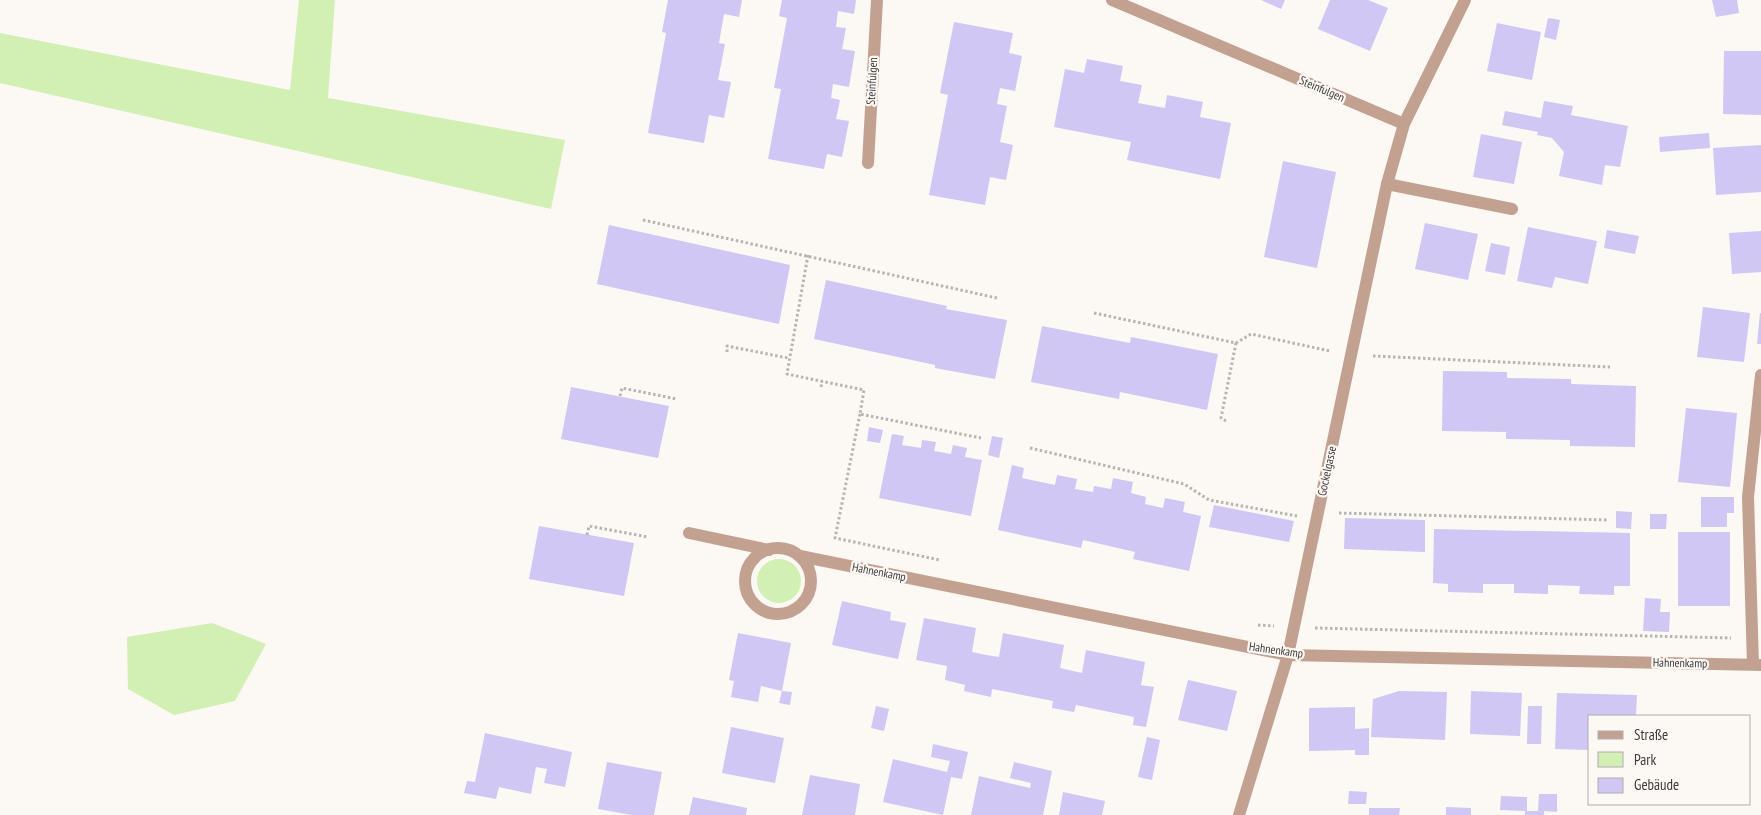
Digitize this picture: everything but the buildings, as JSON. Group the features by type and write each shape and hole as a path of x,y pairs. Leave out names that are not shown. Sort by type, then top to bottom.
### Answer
{"street":[{"name":"Steinfulgen","path":"868,163 877,0"},
{"name":"Steinfulgen","path":"1112,0 1404,124"},
{"path":"1404,124 1465,0"},
{"name":"Gockelgasse","path":"1239,815 1288,655 1387,184 1404,124"},
{"path":"1387,184 1512,209"},
{"path":"1757,665 1754,638 1748,497 1761,375"},
{"name":"Hahnenkamp","path":"689,533 769,550 786,549 800,556 1288,655 1757,665"},
{"path":"769,550 759,554 751,563 746,573 745,585 748,596 756,605 765,611 776,614 788,612 798,607 806,598 810,588 811,576 807,565 800,556"}],"path":[{"path":"643,220 997,298"},
{"path":"808,255 788,358 787,374 864,390 835,538 950,562"},
{"path":"1094,313 1236,343 1251,334 1351,355 1610,367"},
{"path":"1226,421 1221,418 1236,343"},
{"path":"727,352 727,346 788,358"},
{"path":"821,386 822,381"},
{"path":"620,396 622,388 676,399"},
{"path":"860,414 981,438"},
{"path":"1030,448 1184,484 1209,500 1317,516 1610,520"},
{"path":"588,534 589,526 648,537"},
{"path":"1257,625 1294,628 1754,638"}],"green space":[{"path":"299,0 335,0 328,98 565,140 551,209 0,83 0,33 290,90"},
{"path":"783,559 795,565 800,572 800,590 795,597 788,602 775,603 767,600 760,593 757,577 760,569 767,562"},
{"path":"212,623 266,644 235,701 174,715 128,689 127,637"}]}
